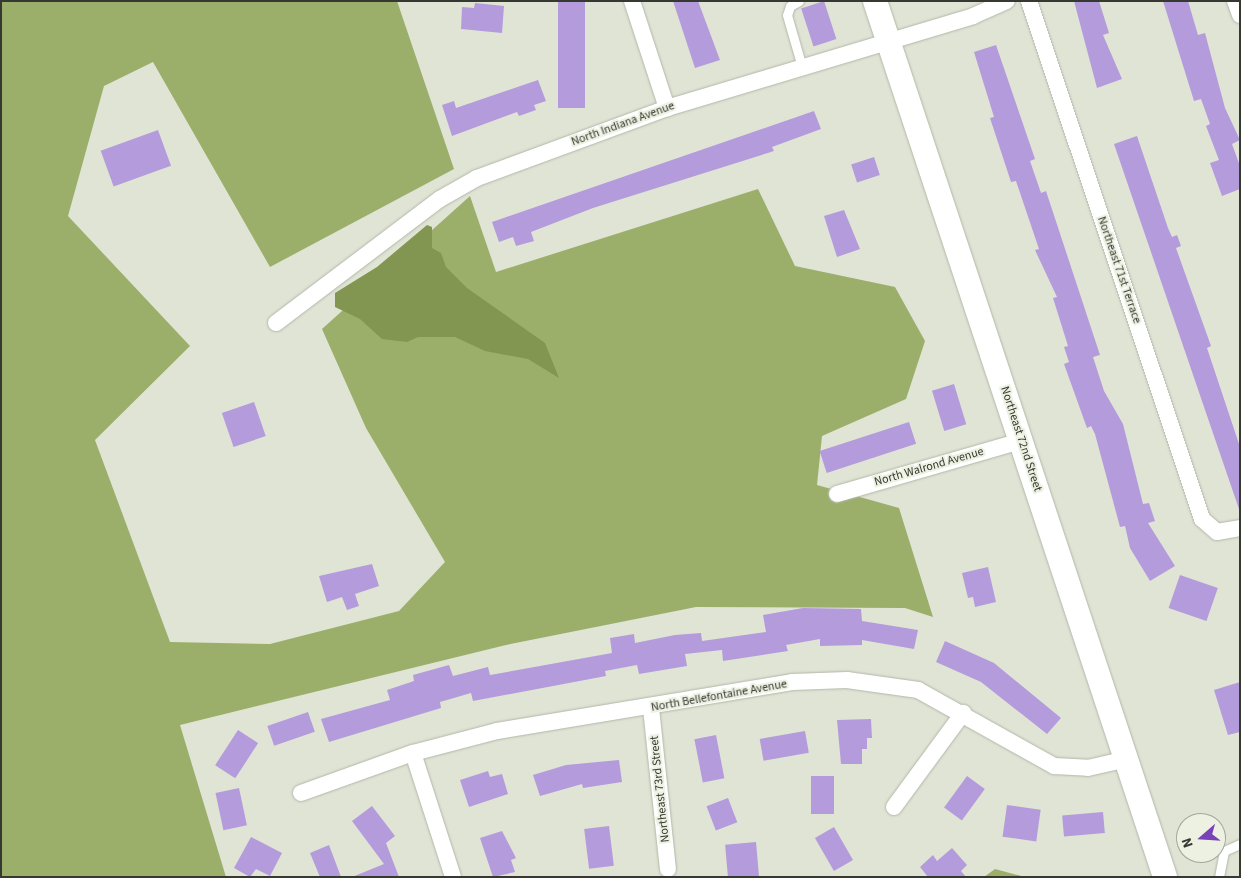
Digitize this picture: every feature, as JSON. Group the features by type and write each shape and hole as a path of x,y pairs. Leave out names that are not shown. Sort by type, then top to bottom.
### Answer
{"main road":[{"name":"Northeast 72nd Street","path":"876,1 1165,877"}],"street":[{"path":"632,1 667,108"},
{"name":"North Indiana Avenue","path":"276,323 440,199 477,178 667,108 889,42 1007,1"},
{"name":"Northeast 71st Terrace","path":"1028,1 1202,519 1217,532 1240,528"},
{"path":"1235,1 1240,15"},
{"name":"North Walrond Avenue","path":"837,494 1021,441"},
{"name":"North Bellefontaine Avenue","path":"301,793 413,753 497,730 651,708 792,682 847,680 918,690 963,713 1054,766 1088,768 1126,759"},
{"name":"Northeast 73rd Street","path":"651,708 668,869"},
{"path":"894,807 963,713"},
{"path":"413,753 453,877"}],"lane":[{"path":"799,1 790,6 787,15 802,67"},
{"path":"1219,877 1224,851 1240,844"}],"shaded area":[{"path":"1,1 397,1 454,169 270,267 153,62 104,86 68,216 190,346 95,440 170,642 270,644 399,611 445,562 366,428 322,329 470,196 496,272 758,189 795,266 895,287 925,341 906,399 822,436 817,485 899,508 933,617 905,608 696,607 506,645 180,725 226,877 1,877"},
{"path":"427,225 432,227 432,248 441,253 446,267 467,288 545,343 559,378 528,359 485,351 455,337 418,337 407,342 382,339 360,319 335,307 335,293 377,267"},
{"path":"995,869 1025,877 984,877"}],"building":[{"path":"558,1 585,1 585,108 558,108"},
{"path":"673,1 698,1 720,60 695,68"},
{"path":"824,1 836,39 814,46 801,8"},
{"path":"1074,1 1099,1 1109,33 1103,35 1122,79 1097,88"},
{"path":"1163,1 1188,1 1198,35 1205,33 1225,108 1240,140 1232,144 1240,166 1240,189 1222,196 1210,163 1219,160 1206,126 1210,124 1201,99 1194,101"},
{"path":"475,3 504,6 502,33 461,29 462,7 474,8"},
{"path":"996,45 1035,159 1030,161 1041,193 1046,191 1100,355 1093,357 1104,391 1123,424 1143,504 1149,503 1155,521 1148,523 1175,566 1150,581 1130,548 1125,526 1120,527 1095,434 1091,426 1087,428 1064,364 1069,362 1064,347 1068,346 1053,298 1057,297 1035,250 1039,249 1016,181 1011,182 990,118 994,117 974,52"},
{"path":"538,80 546,101 534,105 536,110 519,116 517,112 452,136 442,105 454,101 456,108"},
{"path":"814,111 821,129 772,147 774,151 593,208 531,232 534,241 516,246 513,237 499,242 492,222"},
{"path":"158,130 171,166 114,187 101,151"},
{"path":"1137,136 1168,228 1172,237 1177,235 1181,246 1176,248 1211,346 1207,348 1240,447 1240,512 1114,144"},
{"path":"874,157 880,175 857,182 851,164"},
{"path":"844,210 860,249 837,257 824,216"},
{"path":"954,384 966,424 944,431 932,391"},
{"path":"254,402 266,436 234,447 222,413"},
{"path":"909,422 916,444 827,473 820,451"},
{"path":"372,564 379,586 355,594 359,606 347,610 342,597 327,602 319,576"},
{"path":"988,567 996,602 975,607 973,597 968,598 962,573"},
{"path":"1180,575 1218,588 1206,621 1169,608"},
{"path":"803,608 861,609 862,621 918,630 914,649 862,640 862,645 820,646 820,639 786,645 788,651 723,661 722,650 685,654 687,666 639,674 637,665 605,671 606,676 473,701 471,693 440,702 441,708 329,742 321,719 390,700 387,690 414,681 413,675 449,665 453,676 488,667 490,675 612,653 610,638 634,634 635,643 675,635 701,633 702,641 766,632 763,615"},
{"path":"945,641 994,663 1061,718 1047,734 981,682 936,662"},
{"path":"1240,682 1240,732 1228,735 1214,690"},
{"path":"308,712 315,732 274,746 267,726"},
{"path":"871,719 872,738 867,738 867,749 862,749 862,764 841,764 837,720"},
{"path":"238,730 258,743 235,778 215,765"},
{"path":"805,731 809,753 764,761 760,739"},
{"path":"716,735 724,778 703,782 694,739"},
{"path":"619,760 622,782 583,788 582,784 540,796 533,775 566,765"},
{"path":"488,771 490,777 502,774 508,794 469,807 460,780"},
{"path":"811,776 834,776 834,814 811,814"},
{"path":"967,776 985,789 962,820 944,808"},
{"path":"239,788 247,825 223,830 216,793"},
{"path":"728,798 737,822 716,831 707,806"},
{"path":"1007,805 1041,810 1036,841 1003,837"},
{"path":"372,806 395,836 386,843 399,877 352,877 384,864 352,821"},
{"path":"1103,812 1105,833 1064,836 1062,816"},
{"path":"609,826 614,866 589,869 584,829"},
{"path":"834,827 853,860 834,871 815,838"},
{"path":"502,831 516,858 511,860 515,872 493,877 480,838"},
{"path":"251,837 282,853 270,876 256,869 250,877 234,868"},
{"path":"756,842 759,877 728,877 725,845"},
{"path":"329,845 341,877 320,877 310,853"},
{"path":"952,848 967,865 961,871 966,877 928,877 920,867 933,855 937,861"}]}
